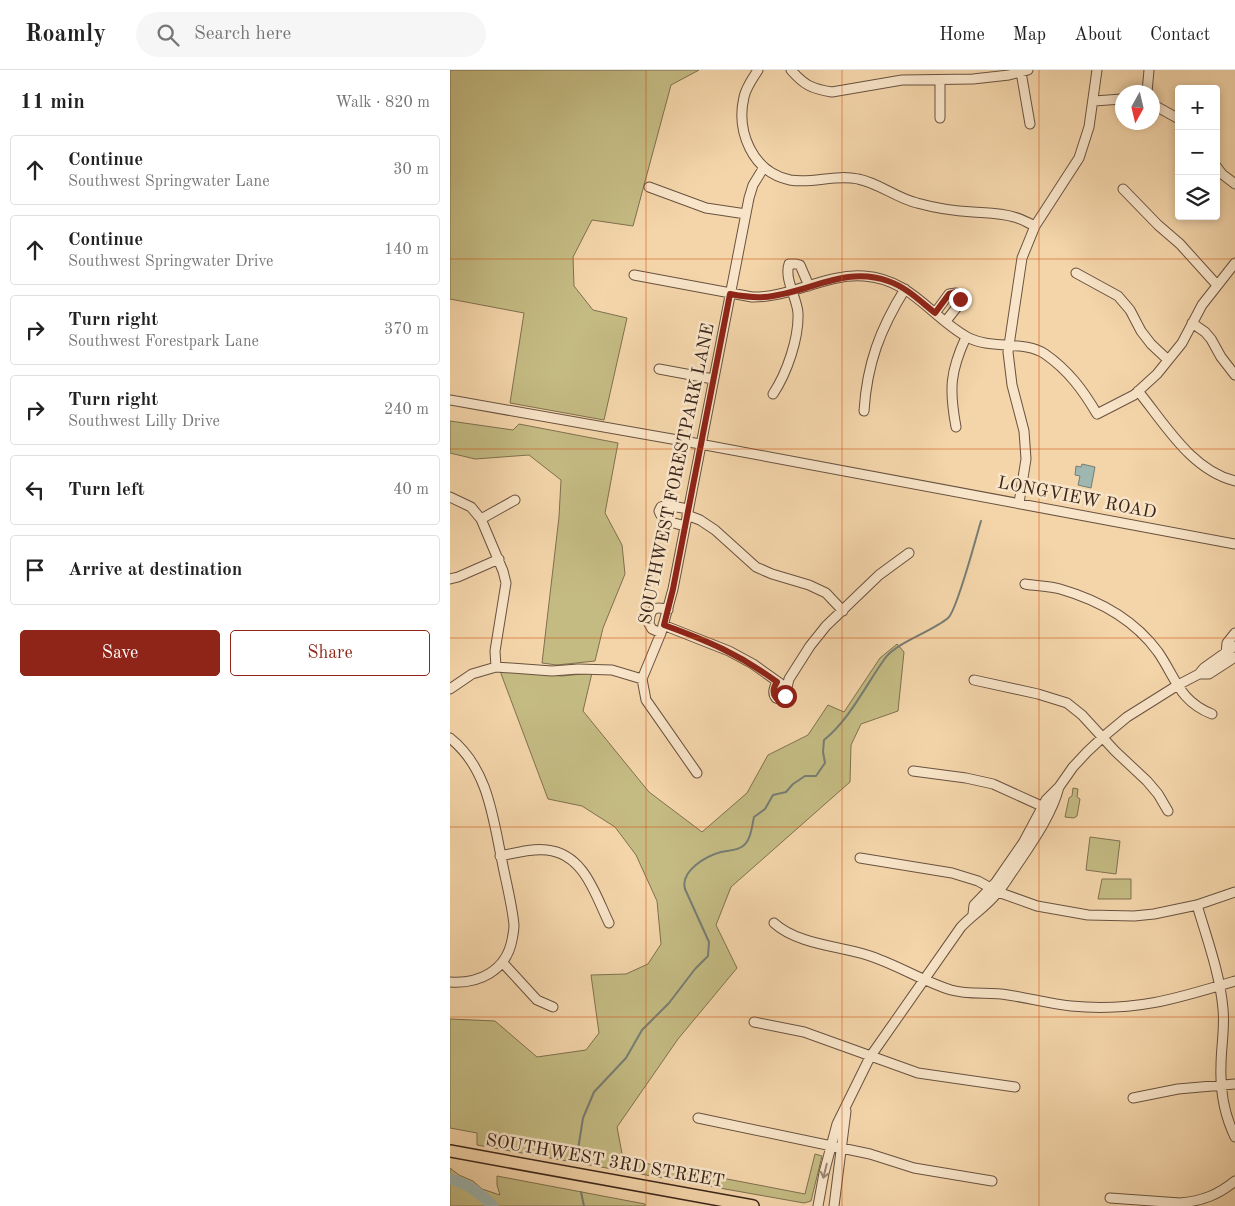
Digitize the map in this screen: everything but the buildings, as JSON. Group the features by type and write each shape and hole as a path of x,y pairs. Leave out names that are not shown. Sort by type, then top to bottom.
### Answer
{"main road":[{"name":"SOUTHWEST 3RD STREET","path":"450,1151 753,1206"}],"street":[{"path":"758,70 744,95 741,116 746,142 755,157 764,167 777,175 798,181 855,178 915,203 961,211 1006,215 1035,226"},
{"path":"790,70 802,82 832,92 902,80 940,81 973,79 1024,71 1030,124"},
{"path":"1019,503 1026,459 1024,431 1012,385 1008,346 1022,258 1035,226 1079,158 1089,127 1097,70"},
{"path":"1148,85 1149,70"},
{"path":"940,81 940,118"},
{"path":"1094,101 1115,100"},
{"path":"1160,108 1175,117"},
{"name":"SOUTHWEST FORESTPARK LANE","path":"642,679 668,610 746,214 753,185 764,167"},
{"path":"1220,171 1235,184"},
{"path":"649,187 706,208 746,214"},
{"path":"1123,189 1158,225 1180,244 1217,285"},
{"path":"634,275 745,297 762,298 837,278 863,276 888,280 905,289 966,337 983,343 1027,348 1042,353 1058,364 1080,387 1097,414 1134,395 1157,374 1182,343 1202,305 1235,263"},
{"path":"773,394 787,368 797,323 796,303 788,272 789,264 800,265 809,286"},
{"path":"1076,273 1118,296 1130,310 1141,331 1151,344 1168,360"},
{"path":"864,411 868,377 877,342 888,317 905,289"},
{"path":"935,313 949,294 956,292 959,295 960,303 946,321"},
{"path":"1192,323 1211,339 1221,357 1235,375"},
{"path":"956,427 951,401 952,378 966,337"},
{"path":"659,369 713,379"},
{"path":"1138,391 1190,456 1207,469 1235,480"},
{"name":"LONGVIEW ROAD","path":"450,400 701,444 1235,544"},
{"path":"450,497 470,507 481,519 499,559 506,582 495,651 496,667"},
{"path":"481,519 515,500"},
{"path":"685,526 660,516 659,511 661,507 666,505 687,512 715,530 756,567 809,585 826,593 843,611"},
{"path":"668,610 659,607 654,609 651,613 649,624 652,629 662,629 729,651 753,664 777,682 784,683 826,626 879,575 909,553"},
{"path":"450,579 499,559"},
{"path":"1025,584 1058,588 1109,608 1143,633 1158,652 1187,698 1198,708 1212,714"},
{"path":"1226,654 1227,643 1235,633"},
{"path":"818,1206 824,1173 837,1124 870,1057 961,927 973,914 981,910 1046,808 1051,792 1059,787 1073,768 1103,737 1127,718 1178,685 1199,674 1204,668 1235,646"},
{"path":"1199,674 1208,674 1235,657"},
{"path":"450,689 472,674 496,667 552,671 578,669 612,670 642,679 646,700 696,773"},
{"path":"777,682 774,687 774,694 776,698 781,699 785,696 788,679"},
{"path":"974,680 1038,694 1067,703 1082,715 1147,781 1158,794 1168,811"},
{"path":"450,738 474,765 485,787 492,813 514,926 510,949 503,963 483,978 464,983 450,982"},
{"path":"913,771 966,778 993,784 1046,808"},
{"path":"500,856 547,850 568,856 585,872 609,922"},
{"path":"860,858 952,873 1037,906 1088,915 1134,916 1154,914 1197,906 1235,892"},
{"path":"1197,906 1219,985 1224,1026 1221,1086 1228,1123 1235,1137"},
{"path":"774,923 781,929 810,940 886,961 945,988 960,992 997,994 1069,1006 1094,1008 1145,1005 1171,1000 1235,980"},
{"path":"503,963 537,1000 553,1007"},
{"path":"754,1022 804,1032 918,1073 1015,1087"},
{"path":"1132,1098 1178,1090 1235,1084"},
{"path":"834,1206 846,1109"},
{"path":"698,1118 889,1159 914,1168 992,1181"},
{"path":"1110,1198 1190,1202 1223,1191 1235,1181"}],"shaded area":[{"path":"450,70 699,70 671,85 633,226 592,220 573,257 574,286 593,310 627,318 604,420 510,403 524,313 450,299"},
{"path":"450,421 513,430 519,424 618,443 605,513 622,545 625,574 603,628 595,661 557,665 542,663 559,517 561,480 529,455 475,459 450,453"},
{"path":"897,644 904,652 898,711 861,724 851,745 850,782 731,887 716,925 737,968 678,1039 617,1127 623,1159 805,1194 815,1154 822,1156 811,1201 804,1203 477,1145 477,1133 450,1128 450,1019 495,1021 537,1057 586,1050 599,1033 591,975 626,974 648,964 661,944 657,901 636,855 615,827 582,806 548,799 500,671 562,676 592,673 583,711 649,792 702,832 747,793 768,755 808,735 828,705 844,712 880,658"},
{"path":"1073,788 1078,789 1077,797 1080,799 1077,816 1074,818 1065,817 1069,798 1072,796"},
{"path":"1090,837 1120,841 1116,874 1086,870"},
{"path":"1102,879 1131,879 1131,899 1098,899"},
{"path":"450,1168 459,1175 473,1181 482,1189 500,1195 497,1176 645,1204 645,1206 450,1206"}],"water":[{"path":"1082,464 1095,467 1091,488 1078,485 1080,476 1075,475 1076,466 1081,467"}],"waterway":[{"path":"576,1162 583,1118 594,1092 626,1058 642,1030 669,1003 695,969 708,956 709,942 685,889 684,882 686,876 690,870 708,857 743,846 749,837 754,817 765,809 773,795 786,792 793,784 805,776 816,776 825,763 823,752 824,740 842,722 886,657 899,646 948,618 961,588 981,521"},
{"path":"450,1179 468,1186 493,1206"},
{"path":"581,1192 584,1206"}],"route":[{"path":"785,696 781,699 776,698 774,687 777,682 753,664 729,651 664,625 673,589 730,294 752,298 767,297 837,278 863,276 888,280 900,286 935,313 952,292 956,292 960,299"}]}
